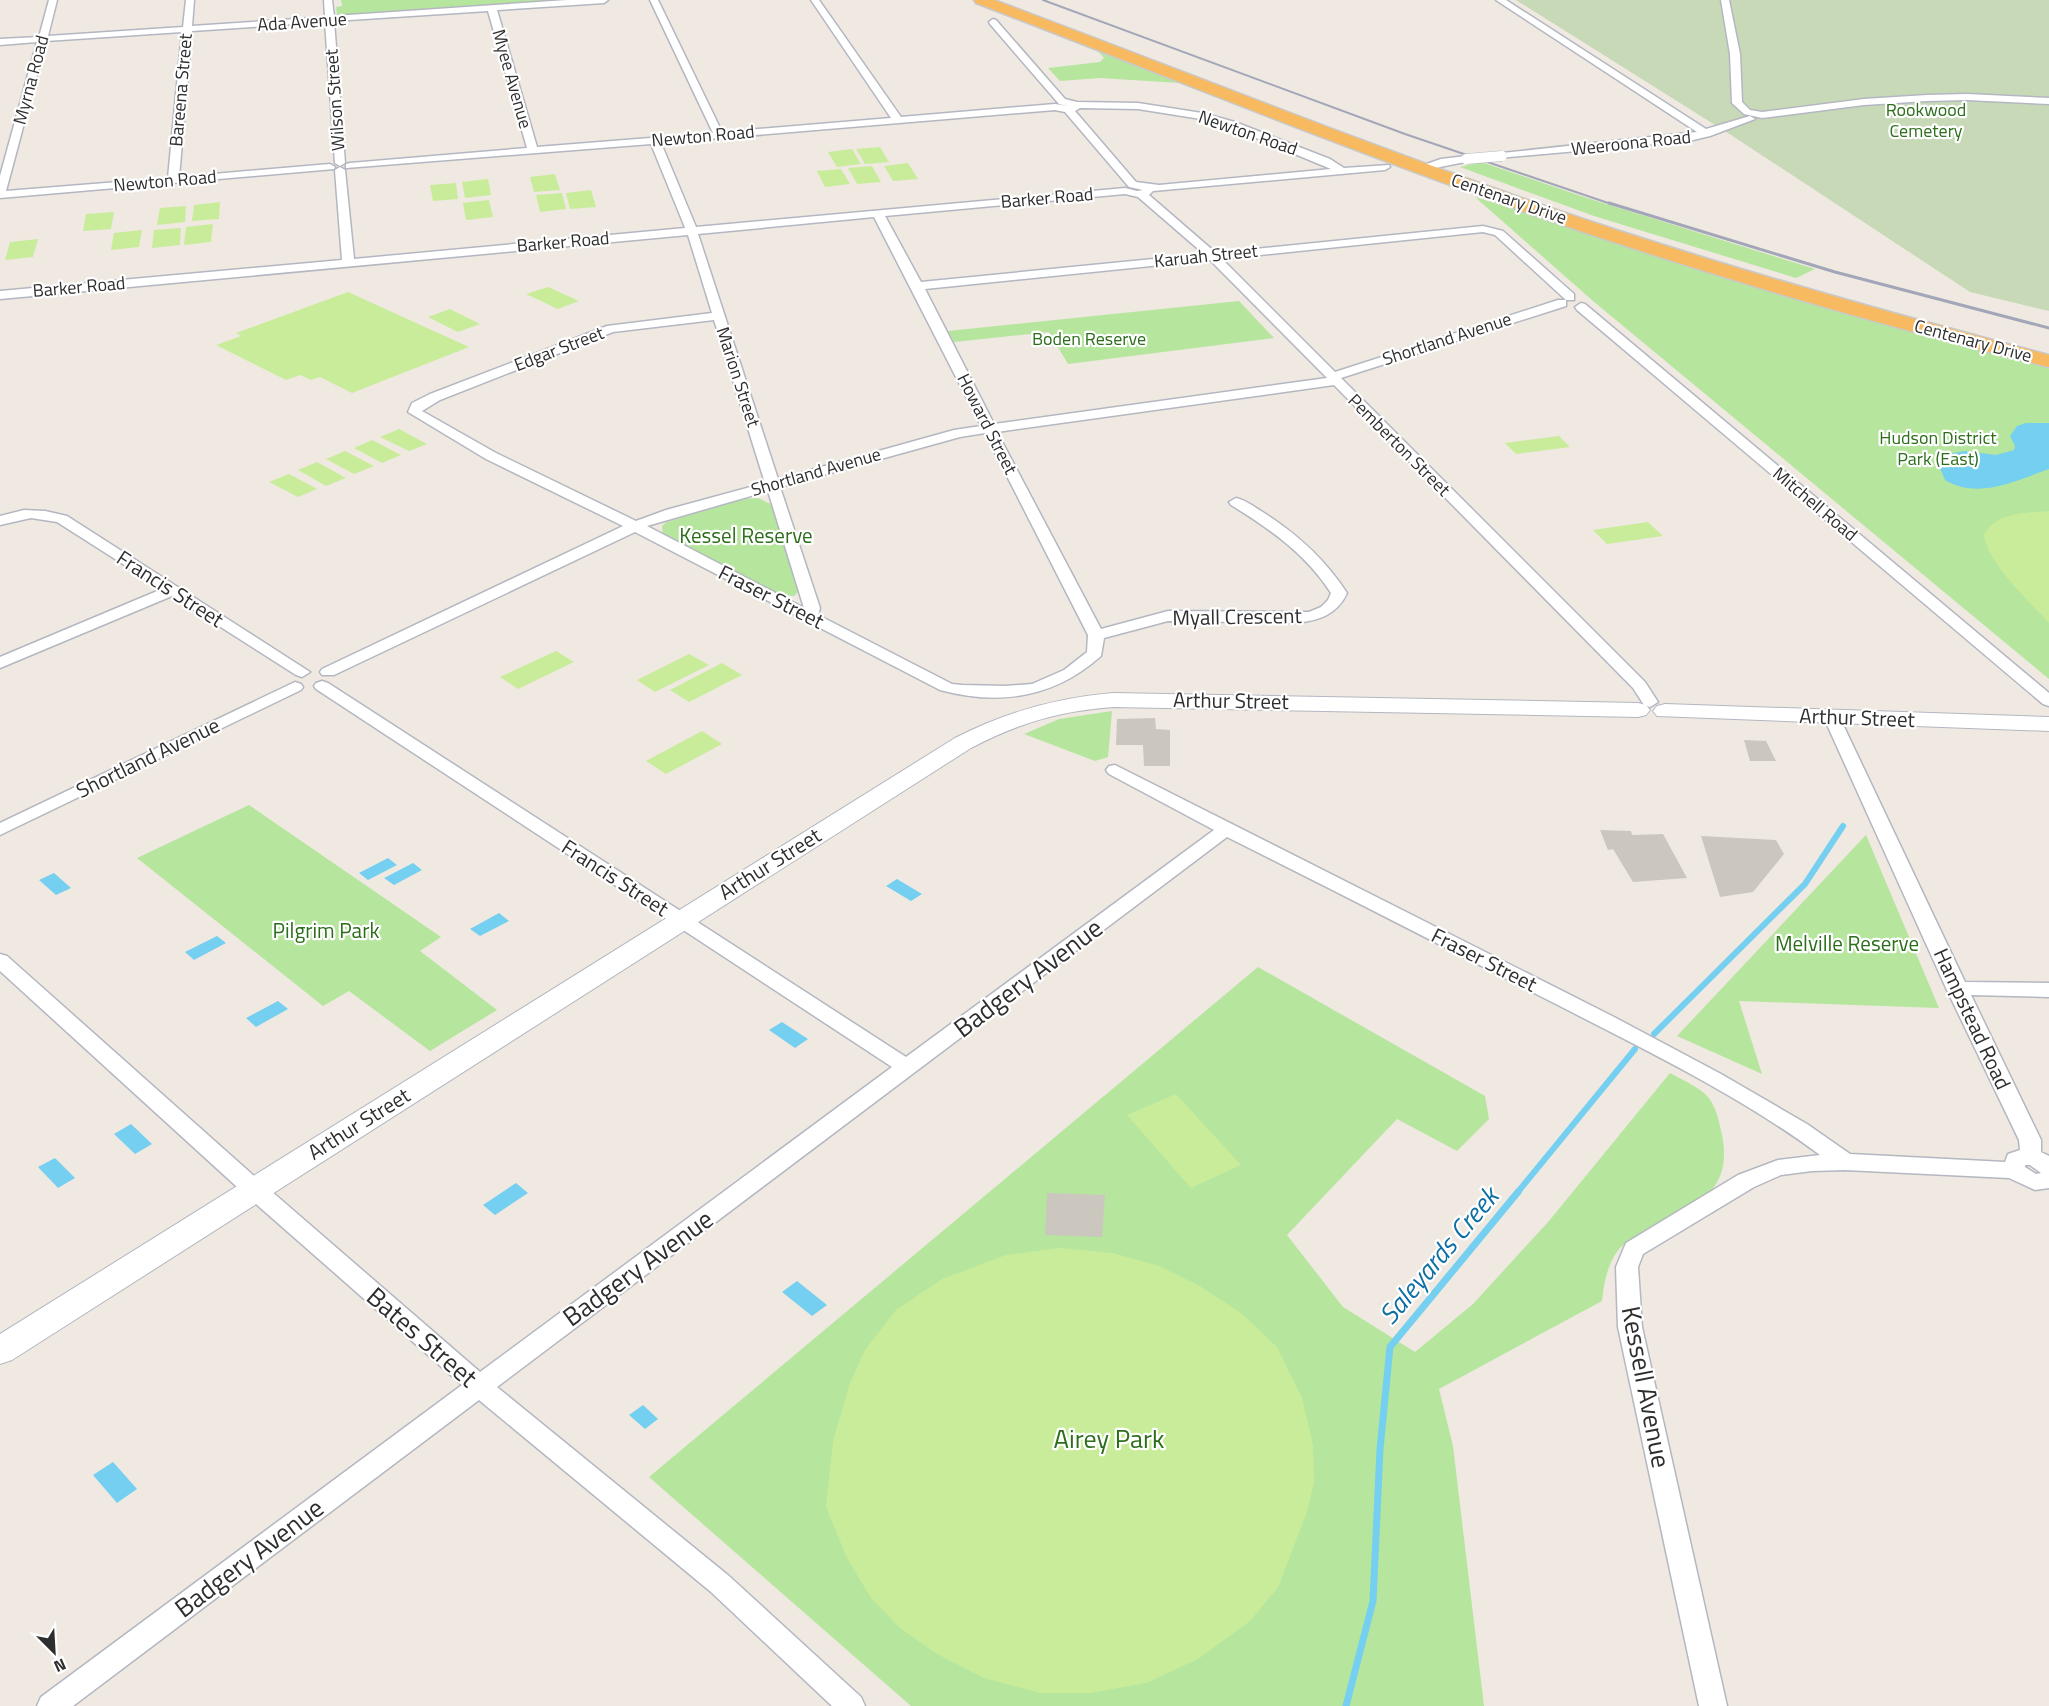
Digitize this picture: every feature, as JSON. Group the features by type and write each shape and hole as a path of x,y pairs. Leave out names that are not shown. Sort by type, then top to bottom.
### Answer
{"highway":[{"name":"Centenary Drive","path":"981,0 1682,258 1878,315 2049,361"},
{"name":"Centenary Drive","path":"998,0 1427,166 1715,258 2049,352"}],"main road":[{"name":"Arthur Street","path":"0,1351 963,743 1003,722 1044,708 1090,701 1161,700 1651,708 1832,718 2049,724"}],"street":[{"name":"Myrna Road","path":"0,195 53,0"},
{"name":"Bareena Street","path":"173,180 190,0"},
{"name":"Wilson Street","path":"328,0 348,261"},
{"name":"Ada Avenue","path":"0,42 603,0"},
{"path":"654,0 719,135"},
{"path":"815,0 898,120"},
{"name":"Weeroona Road","path":"1500,0 1706,134"},
{"path":"1725,0 1736,54 1737,103 1747,116"},
{"name":"Myee Avenue","path":"492,8 533,150"},
{"name":"Pemberton Street","path":"993,22 1137,189 1212,255 1639,685 1651,708"},
{"path":"1706,134 1747,116 1761,119 1762,115 1902,100 1967,98 2049,101"},
{"name":"Newton Road","path":"0,195 1066,106 1138,106 1202,116 1231,124 1326,160 1342,171"},
{"name":"Weeroona Road","path":"1427,166 1466,159 1689,138 1706,134"},
{"name":"Marion Street","path":"655,140 691,231 812,608 810,616"},
{"name":"Barker Road","path":"0,294 1385,167"},
{"name":"Howard Street","path":"878,213 919,286 988,428 1096,635"},
{"name":"Karuah Street","path":"919,286 1483,229 1494,231 1566,300"},
{"name":"Mitchell Road","path":"1566,300 1571,306 1581,306 2049,700"},
{"name":"Shortland Avenue","path":"325,679 635,526 670,513 939,437 1334,379 1566,300"},
{"name":"Edgar Street","path":"418,415 415,412 417,406 435,397 611,329 718,316"},
{"name":"Fraser Street","path":"418,415 491,456 635,526 946,687 980,691 1037,689 1084,663 1095,653 1096,635"},
{"name":"Myall Crescent","path":"1096,635 1168,616 1297,618 1312,616 1326,610 1335,602 1339,593 1331,579 1291,536 1236,502"},
{"name":"Francis Street","path":"0,522 21,514 36,513 62,519 298,680"},
{"path":"0,663 170,591"},
{"path":"298,680 304,689 325,679"},
{"name":"Francis Street","path":"325,679 679,921 908,1068"},
{"name":"Shortland Avenue","path":"0,830 298,680"},
{"name":"Hampstead Road","path":"1832,718 1956,988 2030,1140 2044,1175"},
{"name":"Fraser Street","path":"1115,770 1226,830 1714,1078 1800,1129 1845,1162"},
{"name":"Badgery Avenue","path":"51,1706 1226,830"},
{"name":"Bates Street","path":"0,960 255,1190 478,1386 720,1584 851,1706"},
{"path":"1956,988 2049,990"},
{"name":"Kessell Avenue","path":"1713,1706 1630,1327 1627,1268 1634,1249 1746,1181 1778,1168 1812,1163 1845,1162 2013,1170 2027,1179 2044,1175"}],"green space":[{"path":"341,0 574,0 353,15 337,14 336,7 342,6"},
{"name":"Rookwood Cemetery","path":"1516,0 2049,0 2049,311 1970,292 1731,135"},
{"path":"1098,51 1180,83 1100,78 1060,81 1048,68 1100,62 1104,58"},
{"path":"880,147 889,162 865,164 856,149"},
{"path":"852,149 861,164 837,167 828,152"},
{"path":"1481,162 1587,198 1815,269 1796,278 1594,216 1460,167"},
{"path":"908,163 918,179 893,181 884,166"},
{"path":"872,166 881,182 857,184 848,168"},
{"path":"841,169 850,184 825,187 817,171"},
{"path":"555,174 560,190 534,192 530,177"},
{"path":"488,179 491,195 465,198 462,182"},
{"path":"456,183 458,199 433,201 430,185"},
{"path":"591,190 596,207 570,209 566,193"},
{"path":"562,193 566,209 540,212 536,195"},
{"name":"Hudson District Park (East)","path":"1475,197 1899,327 2049,367 2049,679 1593,301"},
{"path":"489,200 493,217 466,220 463,203"},
{"path":"220,202 219,219 192,221 194,205"},
{"path":"186,206 185,222 157,225 160,208"},
{"path":"114,212 111,229 83,231 86,214"},
{"path":"213,224 211,242 184,245 186,227"},
{"path":"181,228 180,245 152,248 154,230"},
{"path":"142,230 139,247 111,250 114,233"},
{"path":"38,239 33,257 5,260 10,242"},
{"path":"548,287 579,301 558,309 526,294"},
{"path":"348,292 469,347 352,393 320,377 311,380 300,375 286,380 216,345 241,336 236,333"},
{"name":"Boden Reserve","path":"1239,301 1274,338 1068,364 1049,332 954,342 948,331"},
{"path":"450,309 480,324 458,332 428,317"},
{"path":"399,429 427,444 409,451 380,437"},
{"path":"1559,436 1570,447 1516,454 1505,443"},
{"path":"372,440 401,455 382,463 354,448"},
{"path":"345,451 374,466 354,474 326,459"},
{"path":"317,462 346,478 326,486 298,470"},
{"path":"289,474 317,489 298,497 269,482"},
{"name":"Kessel Reserve","path":"758,498 775,506 799,591 794,596 782,595 663,535 662,526 667,522 742,499"},
{"path":"2049,511 2049,623 2000,569 1992,557 1984,534 1997,521 2004,518 2022,513"},
{"path":"1648,522 1663,536 1607,544 1593,530"},
{"path":"556,651 574,662 518,689 500,677"},
{"path":"689,654 709,665 655,692 637,680"},
{"path":"722,663 742,675 689,702 670,690"},
{"path":"1112,711 1108,757 1095,761 1024,734 1059,719"},
{"path":"702,731 722,744 666,774 646,761"},
{"name":"Pilgrim Park","path":"249,805 441,937 420,951 497,1010 430,1051 349,991 323,1006 137,858"},
{"name":"Melville Reserve","path":"1866,835 1939,1008 1739,1001 1762,1074 1677,1036"},
{"name":"Airey Park","path":"1258,967 1485,1096 1489,1119 1457,1151 1397,1119 1287,1235 1343,1307 1415,1352 1473,1304 1549,1221 1670,1073 1706,1095 1719,1121 1724,1157 1721,1175 1713,1189 1687,1209 1621,1247 1609,1267 1602,1301 1439,1389 1453,1446 1484,1706 911,1706 649,1477"},
{"path":"1176,1094 1241,1165 1191,1188 1127,1115"},
{"path":"1059,1248 1113,1253 1159,1266 1198,1285 1241,1313 1277,1347 1302,1398 1313,1445 1314,1482 1307,1512 1278,1587 1250,1621 1198,1659 1146,1683 1090,1693 1040,1693 984,1678 937,1654 900,1628 871,1598 847,1558 826,1507 833,1441 850,1383 865,1350 896,1310 942,1279 1006,1255"}],"water":[{"path":"2026,423 2049,423 2049,469 1997,487 1971,488 1958,486 1945,480 1939,466 1943,455 1965,451 1996,455 2014,450 2015,446 2010,436 2017,426"},
{"path":"388,858 397,865 368,880 359,873"},
{"path":"413,863 422,870 394,885 384,878"},
{"path":"54,873 71,888 56,895 39,880"},
{"path":"897,879 922,894 911,901 886,886"},
{"path":"499,913 509,921 480,936 470,929"},
{"path":"217,936 226,943 194,960 185,952"},
{"path":"278,1001 288,1009 256,1027 246,1018"},
{"path":"782,1022 808,1039 795,1048 769,1030"},
{"path":"131,1124 152,1144 135,1154 114,1134"},
{"path":"55,1158 75,1178 58,1188 38,1167"},
{"path":"516,1183 528,1193 495,1215 483,1205"},
{"path":"797,1281 827,1305 812,1316 782,1292"},
{"path":"643,1405 658,1419 645,1429 629,1415"},
{"path":"113,1462 137,1489 117,1503 93,1475"}],"building":[{"path":"1155,718 1156,729 1170,730 1170,766 1144,766 1143,745 1116,745 1117,719"},
{"path":"1744,740 1766,741 1776,761 1750,761"},
{"path":"1600,830 1631,831 1632,835 1663,834 1687,878 1633,882 1613,849 1608,850"},
{"path":"1701,836 1776,840 1784,854 1753,892 1720,897"},
{"path":"1047,1193 1105,1195 1102,1237 1045,1235"}],"waterway":[{"name":"Saleyards Creek","path":"1654,1034 1805,884 1843,826"},
{"name":"Saleyards Creek","path":"1517,1193 1635,1049"},
{"name":"Saleyards Creek","path":"1346,1706 1373,1601 1380,1449 1390,1347 1518,1192"}],"railway":[{"path":"1043,0 1405,134 1614,205"},
{"path":"1609,203 1835,272 2049,328"}]}
